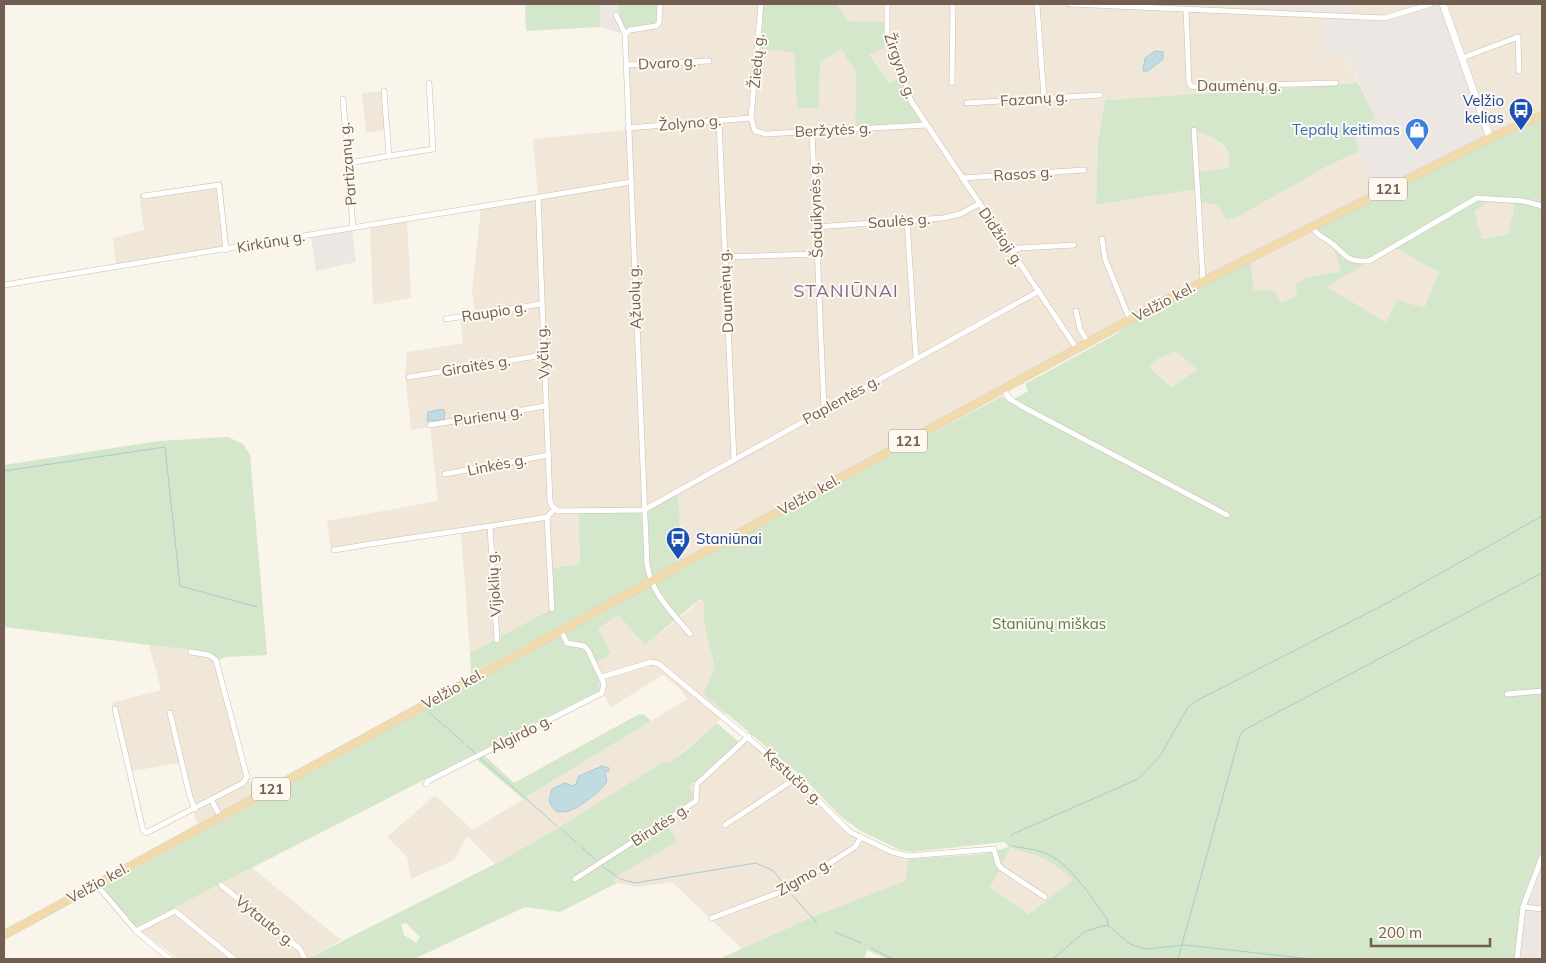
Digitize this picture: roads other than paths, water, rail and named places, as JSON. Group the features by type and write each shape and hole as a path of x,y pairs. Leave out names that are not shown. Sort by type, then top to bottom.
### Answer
{"main road":[{"path":"1443,4 1490,138"},
{"name":"Velžio kel.","path":"4,935 1203,281 1490,138 1542,115"}],"street":[{"path":"625,34 630,30 658,25 660,4"},
{"name":"Žiedų g.","path":"752,118 761,4"},
{"name":"Žirgyno g.","path":"887,4 887,38 899,62 912,101 926,125"},
{"path":"952,83 953,4"},
{"path":"1038,4 1044,98"},
{"path":"1070,4 1384,18 1431,4"},
{"name":"Daumėnų g.","path":"1186,9 1189,83 1192,88 1336,84"},
{"name":"Ąžuolų g.","path":"616,15 625,34 644,510 647,564 651,581"},
{"path":"1462,58 1518,37 1519,71"},
{"name":"Dvaro g.","path":"626,66 709,61"},
{"path":"348,162 433,149 428,84"},
{"path":"384,91 389,156"},
{"name":"Fazanų g.","path":"967,104 1100,95"},
{"name":"Partizanų g.","path":"343,99 353,228"},
{"name":"Žolyno g.","path":"628,128 752,118"},
{"name":"Beržytės g.","path":"752,118 754,129 762,134 926,125"},
{"name":"Daumėnų g.","path":"719,121 734,460"},
{"name":"Didžioji g.","path":"926,125 1077,349"},
{"path":"1194,130 1203,281"},
{"name":"Šaduikynės g.","path":"812,131 824,409"},
{"name":"Rasos g.","path":"962,178 1084,170"},
{"path":"538,197 631,182"},
{"path":"144,196 219,185 226,250"},
{"name":"Kirkūnų g.","path":"4,285 226,250 538,197"},
{"name":"Vyčių g.","path":"538,197 550,501 554,510"},
{"path":"1312,226 1317,234 1333,244 1342,254 1352,259 1369,261 1477,198 1523,201 1542,206"},
{"name":"Saulės g.","path":"816,227 952,216 979,204"},
{"path":"908,221 916,358"},
{"path":"1102,239 1108,267 1130,320"},
{"path":"1012,252 1019,248 1074,245"},
{"path":"724,257 817,254"},
{"name":"Paplentės g.","path":"644,510 1039,291"},
{"name":"Raupio g.","path":"446,319 541,304"},
{"path":"1076,311 1080,329 1088,343"},
{"name":"Giraitės g.","path":"410,377 543,355"},
{"path":"1003,389 1010,399 1031,411 1227,514"},
{"name":"Purienų g.","path":"430,425 546,406"},
{"name":"Linkės g.","path":"445,474 548,455"},
{"path":"334,550 547,517 554,510 563,512 644,510"},
{"path":"547,517 552,609"},
{"name":"Vijoklių g.","path":"490,527 497,640"},
{"path":"651,581 657,594 690,634"},
{"path":"561,630 567,643 587,648 602,677"},
{"path":"115,709 144,832 150,833 247,780 216,660 209,655 191,652"},
{"name":"Kęstučio g.","path":"602,677 646,664 659,664 749,736 796,778 841,824 861,837 892,852 908,856 994,849 1001,868 1045,897"},
{"name":"Algirdo g.","path":"426,784 428,781 599,696 605,688 602,677"},
{"path":"1508,694 1542,691"},
{"path":"170,713 190,797 195,809"},
{"name":"Birutės g.","path":"575,879 696,801 697,784 749,736"},
{"path":"725,826 796,778"},
{"path":"212,800 220,816"},
{"name":"Zigmo g.","path":"712,918 791,888 855,847 861,837"},
{"path":"1517,959 1523,907 1542,857"},
{"path":"96,884 136,931 170,959"},
{"name":"Vytauto g.","path":"222,885 300,949 305,959"},
{"path":"1523,907 1542,908"},
{"path":"136,931 175,911 234,959"}],"water":[{"path":"1155,51 1163,52 1163,59 1148,71 1143,71 1145,58"},
{"path":"443,409 445,412 444,420 427,421 428,412"},
{"path":"602,766 609,768 609,771 605,772 607,782 595,794 568,811 560,812 553,809 549,800 552,789 565,783 572,786 576,784 579,776"}],"waterway":[{"path":"4,471 165,447 180,586 257,607"},
{"path":"1010,837 1138,779 1160,756 1188,707 1198,700 1391,601 1542,516"},
{"path":"1178,959 1240,735 1244,730 1542,573"},
{"path":"429,712 464,743"},
{"path":"467,746 476,754"},
{"path":"481,759 557,826"},
{"path":"561,829 576,842"},
{"path":"1012,846 1043,852 1062,864 1087,891 1107,919 1108,925"},
{"path":"581,847 596,860"},
{"path":"602,866 620,879 635,883 756,863 774,871 786,887"},
{"path":"792,895 817,923"},
{"path":"1053,959 1084,932 1103,926 1109,926 1130,944 1144,949 1185,945 1311,959"},
{"path":"835,932 861,943"},
{"path":"871,948 893,959"}],"place":[{"name":"Velžio kelias","path":"1521,131"},
{"name":"Tepalų keitimas","path":"1417,151"},
{"name":"Staniūnai","path":"678,560"}],"district":[{"name":"STANIŪNAI","path":"846,291"}],"park label":[{"name":"Staniūnų miškas","path":"1049,624"}]}
